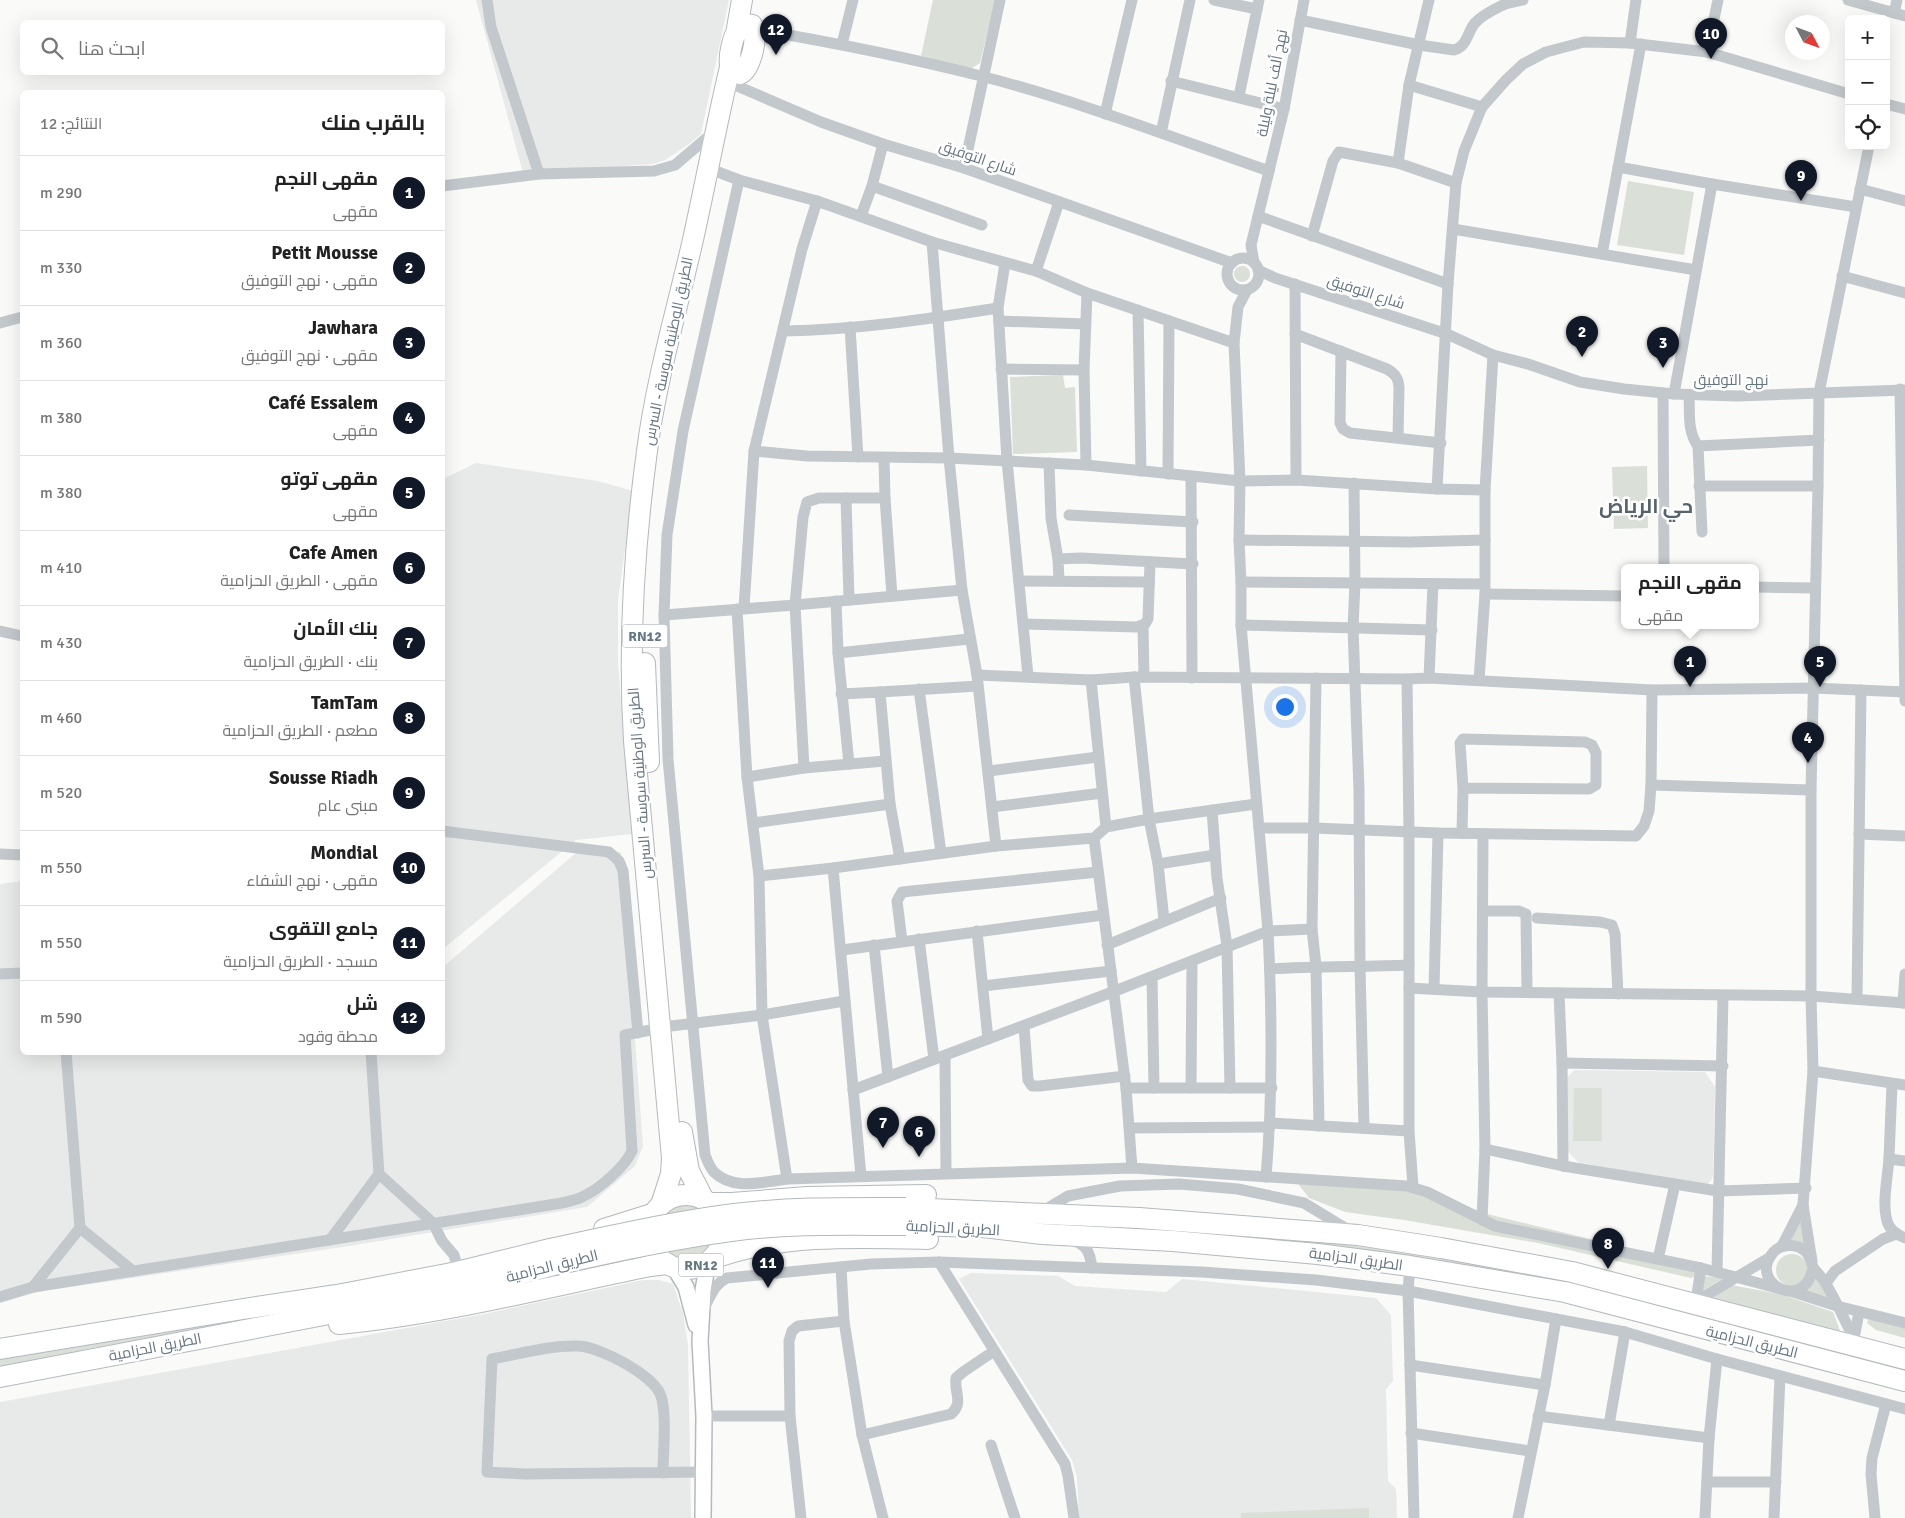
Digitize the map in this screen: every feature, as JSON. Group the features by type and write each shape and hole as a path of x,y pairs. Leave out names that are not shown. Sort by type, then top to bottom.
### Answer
{"highway":[{"name":"RN12","path":"742,0 748,27"},
{"name":"RN12","path":"736,76 732,48 748,27 756,0"},
{"name":"الطريق الوطنية سوسة - السرس","path":"707,1202 689,1171 665,1027 632,708 634,567 647,450 664,361 715,136 736,76"},
{"name":"الطريق الوطنية سوسة - السرس","path":"658,1209 671,1174 672,1158 648,754 645,643 649,536 658,450 675,360 718,172 736,76"},
{"path":"243,1309 350,1281 456,1262 617,1226 658,1209 671,1199 682,1196 694,1196 707,1202 732,1203 807,1197 937,1195 1002,1200 1041,1212"},
{"name":"RN12","path":"658,1209 650,1224 652,1247 659,1257 671,1266 685,1269 697,1268 710,1260 719,1248 723,1236 722,1224 717,1213 707,1202"},
{"name":"الطريق الحزامية","path":"0,1349 337,1295 552,1257 732,1230 906,1216 1041,1212 1358,1236 1441,1248 1572,1272 1856,1342 1905,1359"},
{"name":"الطريق الحزامية","path":"906,1216 1042,1234 1172,1240 1318,1254 1410,1266 1565,1292 1905,1381"},
{"path":"710,1260 735,1250 803,1240 902,1238 993,1240 1042,1234"},
{"name":"الطريق الحزامية","path":"0,1377 465,1288 552,1257"},
{"path":"248,1330 376,1320 428,1312 650,1266 671,1266"}],"main road":[{"name":"RN12","path":"703,1518 704,1416 700,1341 702,1312 710,1260"},
{"name":"RN12","path":"671,1266 686,1287 700,1341"}],"street":[{"path":"488,0 491,27 539,174"},
{"path":"842,44 853,0"},
{"path":"964,168 1000,0"},
{"path":"1105,114 1132,0"},
{"path":"1160,133 1190,0"},
{"path":"1214,0 1258,5 1239,96"},
{"name":"نهج ألف ليلة وليلة","path":"1256,267 1252,246 1284,109 1304,0"},
{"path":"1398,164 1409,85 1429,0"},
{"path":"1300,20 1450,50 1460,48 1471,28 1483,16 1506,2 1523,0"},
{"path":"1602,254 1618,167 1636,44 1636,0"},
{"path":"1707,52 1718,0"},
{"path":"1848,0 1899,15 1896,0"},
{"path":"748,27 842,44 982,77 1105,114 1270,171"},
{"path":"1438,489 1448,284 1456,182 1464,151 1482,107 1506,80 1523,64 1546,52 1584,42 1636,44 1707,52 1845,93"},
{"name":"شارع التوفيق","path":"736,76 821,122 883,144 964,168 1235,261"},
{"path":"1172,80 1284,109"},
{"path":"1409,85 1482,107"},
{"path":"1890,105 1905,108"},
{"path":"445,186 539,174 654,171 675,165 708,137 715,136"},
{"path":"861,216 872,186 883,144"},
{"path":"1782,1246 1803,1205 1806,1188 1813,1071 1810,996 1810,790 1819,393 1868,150"},
{"path":"1312,236 1333,161 1337,153 1348,153 1398,164 1456,182"},
{"path":"1618,167 1712,184 1856,206"},
{"path":"718,172 739,180 817,201 932,242 1036,271 1087,293 1234,344"},
{"path":"739,180 698,361 675,473 666,535 664,615 668,759 705,1155 712,1171 726,1181 751,1184 787,1179 1132,1168 1413,1187 1495,1226 1701,1268 1905,1323"},
{"path":"1664,564 1668,394 1696,270 1712,184"},
{"path":"872,186 982,225"},
{"path":"1860,189 1905,201"},
{"path":"787,1179 762,1015 759,876 747,777 741,608 754,451 802,249 817,201"},
{"path":"1036,271 1059,202"},
{"path":"1258,216 1448,284"},
{"path":"1453,229 1696,270"},
{"path":"932,242 949,458 962,590 969,639 978,680 996,846"},
{"path":"1252,246 1227,270 1229,282 1238,307 1234,344 1240,481 1240,625 1270,968 1272,1088 1266,1177"},
{"path":"1211,254 1229,282 1238,290 1250,288 1275,278"},
{"path":"1235,261 1247,259 1256,267 1258,279 1238,307"},
{"path":"1005,262 998,308 1008,461 1028,676"},
{"name":"شارع التوفيق","path":"1256,267 1275,278 1447,334"},
{"path":"1842,276 1905,293"},
{"path":"1295,284 1296,480"},
{"path":"1086,465 1084,370 1087,293"},
{"path":"784,330 811,330 937,318 998,308"},
{"path":"1138,310 1141,471"},
{"path":"0,324 20,318"},
{"path":"999,321 1085,324"},
{"path":"1168,474 1169,321"},
{"path":"850,326 858,457"},
{"path":"1294,334 1387,369 1397,376 1399,387 1398,438"},
{"name":"نهج التوفيق","path":"1447,334 1493,355 1528,364 1580,382 1668,394 1737,396 1902,390"},
{"path":"1341,351 1340,423 1343,429 1350,433 1441,443"},
{"path":"1479,680 1484,589 1485,490 1493,355"},
{"path":"1002,369 1084,370"},
{"path":"842,694 919,690 978,680 1028,676 1091,680 1139,677 1429,678 1652,690 1813,688 1861,690 1905,695 1902,390"},
{"path":"1689,395 1691,432 1693,440 1698,446 1702,532"},
{"path":"1698,446 1818,440"},
{"path":"754,451 807,456 949,458 1086,465 1240,481 1296,480 1485,490"},
{"path":"884,458 884,498 892,596"},
{"path":"1049,463 1051,518 1058,559 1059,581"},
{"path":"1191,477 1193,522 1192,678"},
{"path":"1354,484 1355,583 1353,628 1360,830 1360,967 1364,1128"},
{"path":"1699,486 1818,486"},
{"path":"804,768 795,606 802,517 807,502 818,498 884,498"},
{"path":"846,498 849,600"},
{"path":"1069,515 1193,522"},
{"path":"1239,540 1484,540"},
{"path":"1058,559 1081,558 1192,564"},
{"path":"1024,624 1137,627 1143,625 1148,619 1150,562"},
{"path":"1019,581 1149,582"},
{"path":"1241,582 1434,584 1484,589 1621,596"},
{"path":"1429,678 1434,584"},
{"path":"1759,587 1815,588"},
{"path":"664,615 741,608 795,606 962,590"},
{"path":"836,601 838,653 849,764"},
{"path":"1143,625 1139,677 1149,819 1158,864 1164,920"},
{"path":"1240,625 1432,630"},
{"path":"0,630 20,635"},
{"path":"838,653 969,639"},
{"path":"1316,678 1312,929 1316,966 1319,1126"},
{"path":"1407,679 1409,1131 1413,1187"},
{"path":"1091,680 1106,827"},
{"path":"919,690 940,853"},
{"path":"1259,828 1636,836 1647,819 1651,785 1652,690"},
{"path":"1857,999 1861,690"},
{"path":"880,692 890,804 900,859"},
{"path":"1462,833 1463,788 1460,743 1463,739 1585,742 1592,745 1596,753 1596,785 1589,789 1463,788"},
{"path":"989,771 1098,757"},
{"path":"747,777 804,768 885,761"},
{"path":"1651,785 1810,790"},
{"path":"992,807 1102,793"},
{"path":"753,823 890,804"},
{"path":"759,876 996,846 1094,838 1106,827 1256,804"},
{"path":"1212,810 1227,946 1230,1088"},
{"path":"445,831 609,852 614,855 623,871 638,1033"},
{"path":"1434,989 1438,833"},
{"path":"1482,1220 1485,1149 1482,992 1483,834"},
{"path":"1859,834 1905,836"},
{"path":"1094,838 1125,1076 1132,1168"},
{"path":"0,854 20,855"},
{"path":"1158,864 1216,855"},
{"path":"833,868 842,950 844,1001 861,1176"},
{"path":"902,941 897,901 902,892 1098,872"},
{"path":"1107,944 1221,898"},
{"path":"1483,911 1519,911 1526,914 1527,992"},
{"path":"842,950 1103,915"},
{"path":"1537,918 1600,922 1612,925 1615,934 1618,994"},
{"path":"853,1090 1268,931 1312,929"},
{"path":"977,931 988,1039"},
{"path":"919,939 939,1058 946,1173"},
{"path":"874,945 888,1077"},
{"path":"1191,1088 1192,961"},
{"path":"1270,968 1409,965"},
{"path":"983,986 1111,971"},
{"path":"0,974 20,973"},
{"path":"1409,988 1482,992 1810,996 1904,1003 1905,974"},
{"path":"1152,977 1154,1088"},
{"path":"1559,993 1563,1166"},
{"path":"1717,1272 1723,1066 1723,996"},
{"path":"0,1297 33,1287 572,1201 592,1191 622,1166 628,1160 632,1151 625,1035 665,1027 762,1015 844,1001"},
{"path":"1024,1026 1028,1080 1032,1086 1125,1076"},
{"path":"33,1287 80,1228 66,1055"},
{"path":"330,1240 379,1174 371,1055"},
{"path":"1562,1063 1723,1066"},
{"path":"1813,1071 1905,1086"},
{"path":"1892,1084 1889,1159 1885,1193 1888,1224 1900,1236"},
{"path":"1126,1088 1272,1088"},
{"path":"1130,1128 1270,1125 1409,1131"},
{"path":"1485,1149 1563,1166 1718,1192 1806,1188"},
{"path":"1889,1159 1905,1160"},
{"path":"379,1174 433,1223 442,1242 454,1255 456,1262"},
{"path":"1041,1212 1068,1196 1120,1186 1179,1184 1209,1186 1238,1189 1304,1203 1358,1236"},
{"path":"1658,1258 1675,1184"},
{"path":"1803,1205 1812,1264 1811,1277 1799,1290 1785,1290 1773,1284 1768,1277 1766,1268 1769,1258 1774,1251 1782,1246 1800,1247 1807,1253 1812,1264 1826,1283 1856,1342"},
{"path":"80,1228 133,1271"},
{"path":"1042,1234 1077,1242 1086,1247 1090,1253 1092,1268"},
{"path":"1826,1283 1835,1271 1883,1239 1900,1236"},
{"path":"1694,1303 1769,1258"},
{"path":"939,1262 1064,1464 1068,1476 1074,1518"},
{"path":"702,1312 713,1289 727,1278 871,1264 939,1262 1202,1272 1316,1280 1408,1291 1624,1332 1717,1360 1905,1409"},
{"path":"1410,1266 1408,1291 1414,1518"},
{"path":"840,1267 844,1321 862,1435 883,1518"},
{"path":"1694,1303 1701,1268"},
{"path":"1856,1342 1859,1312"},
{"path":"1518,1518 1556,1320"},
{"path":"801,1518 790,1416 788,1341 792,1332 798,1326 844,1321"},
{"path":"1609,1425 1624,1332"},
{"path":"663,1473 663,1405 660,1394 648,1379 634,1368 581,1346 559,1347 492,1359 487,1472 525,1474 663,1473 704,1472"},
{"path":"862,1435 951,1414 958,1404 956,1378 994,1351"},
{"path":"1705,1518 1709,1438 1717,1360"},
{"path":"1410,1365 1545,1385"},
{"path":"1774,1518 1780,1376"},
{"path":"1875,1518 1871,1474 1872,1458 1886,1404"},
{"path":"704,1416 790,1416"},
{"path":"1538,1416 1709,1438"},
{"path":"1411,1433 1530,1451"},
{"path":"991,1445 1015,1518"},
{"path":"1707,1482 1776,1482"}],"shaded area":[{"path":"476,0 729,0 701,134 665,160 653,164 523,173"},
{"path":"933,0 995,0 980,63 969,70 921,56"},
{"path":"1628,181 1694,192 1684,255 1617,245"},
{"path":"1242,266 1250,274 1242,282 1234,274"},
{"path":"1063,375 1065,388 1075,387 1077,452 1013,454 1010,377"},
{"path":"476,463 598,481 633,491 618,600 618,663 632,834 576,840 445,947 445,478"},
{"path":"1647,466 1648,528 1614,529 1612,467"},
{"path":"578,851 621,852 643,1146 635,1166 587,1207 343,1247 37,1292 0,1303 0,884 20,881 20,1055 445,1055 445,965"},
{"path":"1574,1070 1705,1072 1715,1087 1713,1176 1707,1185 1702,1186 1578,1162 1565,1149 1564,1082"},
{"path":"1574,1088 1602,1088 1602,1141 1573,1141"},
{"path":"1292,1176 1412,1185 1487,1214 1703,1266 1701,1274 1691,1278 1538,1243 1345,1212 1309,1198"},
{"path":"685,1205 696,1207 705,1213 711,1222 713,1233 711,1244 705,1253 696,1259 685,1261 674,1259 665,1253 659,1244 657,1233 659,1222 665,1213 674,1207"},
{"path":"1799,1215 1806,1250 1790,1245"},
{"path":"1078,1224 1321,1237 1570,1279 1905,1366 1905,1374 1568,1286"},
{"path":"1792,1254 1803,1259 1808,1270 1803,1281 1792,1286 1781,1281 1776,1270 1781,1259"},
{"path":"971,1273 1058,1276 1075,1286 1166,1292 1182,1279 1376,1298 1391,1315 1393,1381 1386,1389 1388,1481 1396,1489 1397,1518 1079,1518 1077,1477 1072,1460 959,1279"},
{"path":"1812,1273 1830,1299 1802,1290"},
{"path":"1702,1276 1724,1278 1700,1292"},
{"path":"643,1280 659,1280 673,1284 683,1313 688,1345 691,1518 0,1518 0,1402 484,1314"},
{"path":"1731,1285 1780,1294 1833,1312 1842,1336 1708,1301"},
{"path":"304,1308 305,1312 82,1350 49,1360 0,1369 0,1357 47,1352"},
{"path":"1872,1309 1905,1318 1905,1338 1876,1330 1867,1323"},
{"path":"1369,1508 1369,1518 1241,1518 1241,1513"}],"place":[{"name":"شل","path":"776,55"},
{"name":"Mondial","path":"1711,59"},
{"name":"Sousse Riadh","path":"1801,201"},
{"name":"Petit Mousse","path":"1582,357"},
{"name":"Jawhara","path":"1663,368"},
{"name":"مقهى النجم","path":"1690,687"},
{"name":"مقهى توتو","path":"1820,687"},
{"name":"Café Essalem","path":"1808,763"},
{"name":"بنك الأمان","path":"883,1148"},
{"name":"Cafe Amen","path":"919,1157"},
{"name":"TamTam","path":"1608,1269"},
{"name":"جامع التقوى","path":"768,1288"}],"district":[{"name":"حي الرياض","path":"1646,506"}]}
